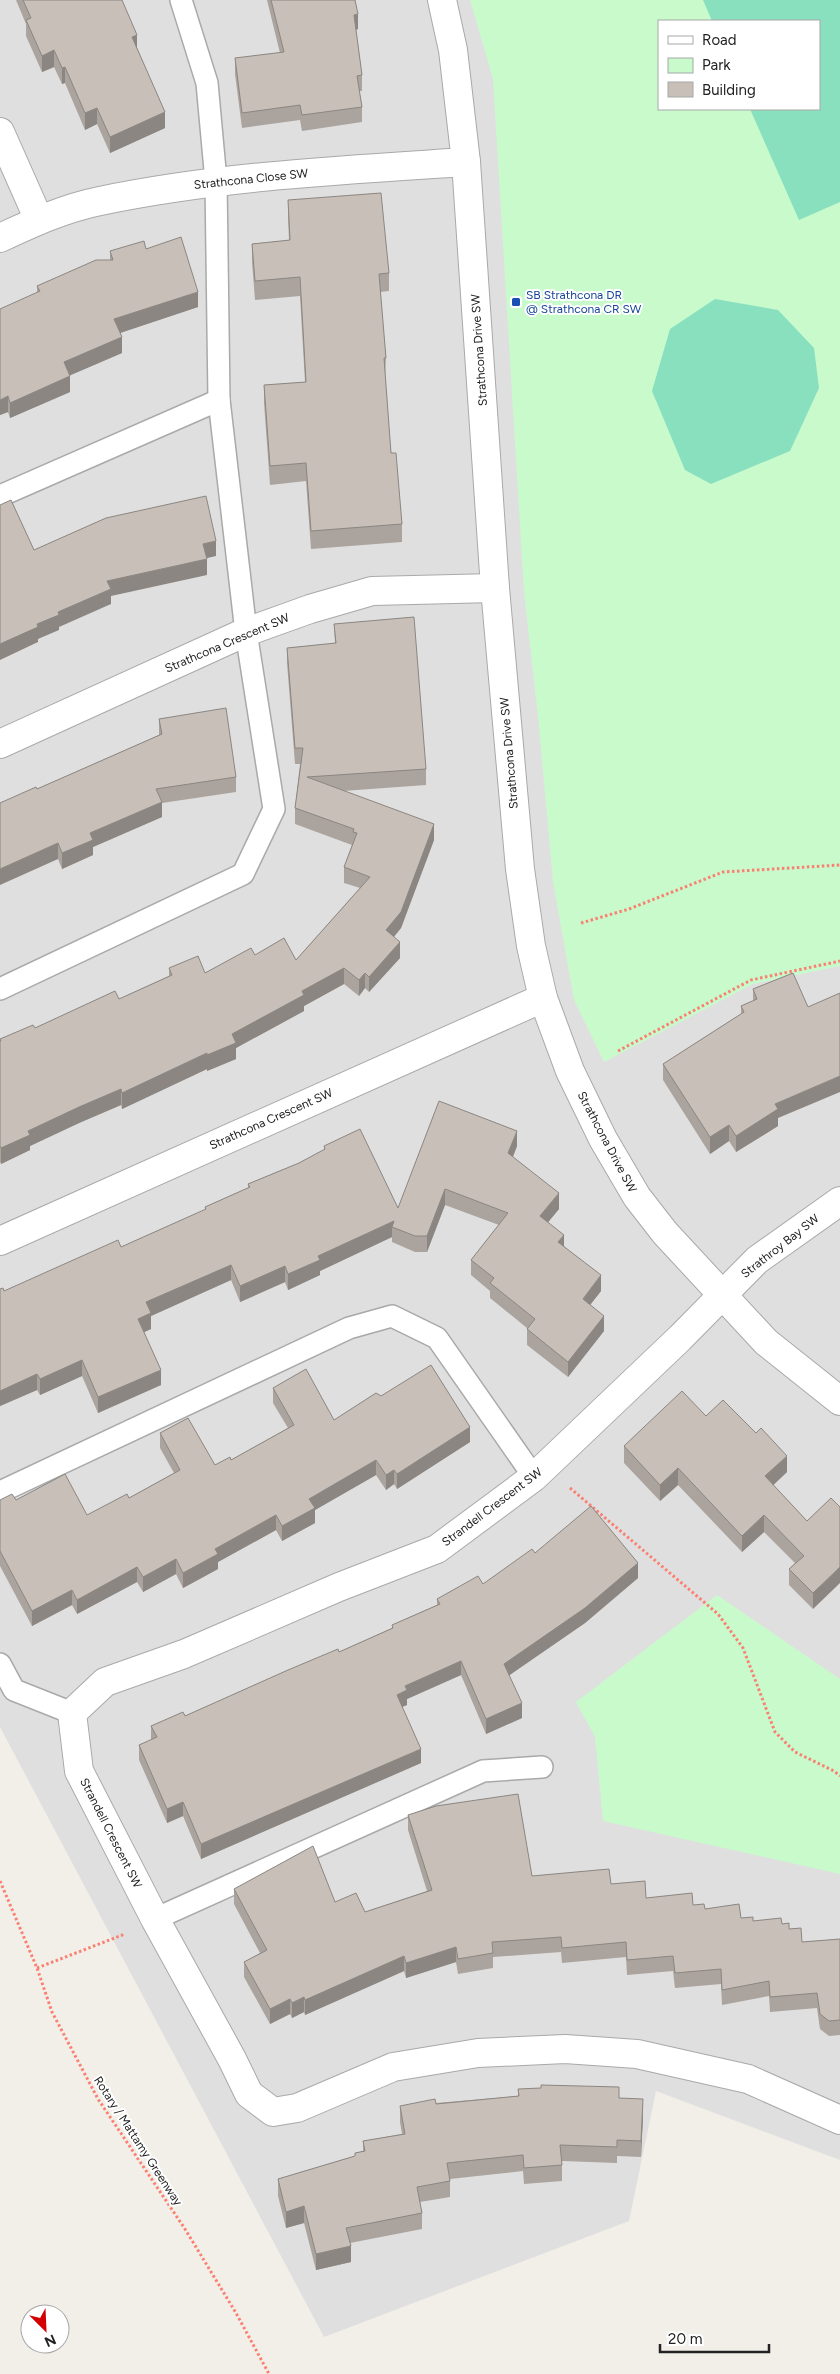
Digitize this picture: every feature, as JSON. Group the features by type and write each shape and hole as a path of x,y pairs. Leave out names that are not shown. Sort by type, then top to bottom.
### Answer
{"street":[{"name":"Strathcona Drive SW","path":"442,0 453,50 466,162 495,588 520,869 531,946 543,998 570,1071 603,1139 637,1197 665,1233 766,1342 840,1402"},
{"path":"0,132 39,220"},
{"name":"Strathcona Close SW","path":"0,238 39,220 100,201 216,181 466,162"},
{"name":"Strathcona Crescent SW","path":"0,744 246,632 310,609 372,591 495,588"},
{"name":"Strathcona Crescent SW","path":"0,1241 543,998"},
{"name":"Strathroy Bay SW","path":"722,1294 757,1260 840,1201"},
{"name":"Strandell Crescent SW","path":"722,1294 680,1338 534,1477 437,1549 339,1588 184,1654 105,1682 72,1714 79,1771 155,1919 232,2058 249,2094 273,2112 297,2108 393,2067 478,2053 565,2049 638,2054 739,2077 840,2120"}],"lane":[{"path":"0,990 244,874 274,809 246,632 219,400 216,181 207,83 182,0"},
{"path":"0,496 219,400"},
{"path":"0,1492 349,1328 392,1316 437,1338 534,1477"},
{"path":"0,1664 14,1690 72,1714"},
{"path":"155,1919 483,1771 542,1767"}],"path":[{"path":"581,923 629,909 723,872 840,866"},
{"path":"618,1051 752,980 840,961"},
{"path":"534,1477 568,1486 718,1614 743,1648 775,1732 795,1752 834,1771 840,1776"},
{"name":"Rotary / Mattamy Greenway","path":"0,1881 37,1968 52,2012 98,2099 185,2230 236,2313 269,2374"},
{"path":"37,1968 126,1933 155,1919"}],"shaded area":[{"path":"0,0 840,0 840,2160 656,2091 629,2221 324,2337 0,1727"}],"green space":[{"path":"470,0 840,0 840,966 753,984 604,1062 574,1000 553,882 538,716 524,592 493,79"},
{"path":"703,0 840,0 840,202 799,220 750,110 820,110 820,20 712,20"},
{"path":"715,299 778,310 814,348 819,388 790,451 711,484 685,470 652,391 670,329"},
{"path":"717,1595 840,1679 840,1874 603,1821 595,1737 576,1702"}],"building":[{"path":"23,0 122,0 137,35 132,37 165,112 110,137 97,108 85,113 65,67 62,68 54,50 42,56 26,20 31,18"},
{"path":"271,0 355,0 358,14 354,15 362,75 357,76 362,107 302,115 300,105 242,113 235,58 284,52"},
{"path":"381,193 389,273 379,274 386,358 384,358 391,453 396,453 402,524 311,531 306,463 270,466 264,385 306,382 300,277 255,281 252,244 290,240 288,200"},
{"path":"181,237 198,292 114,319 122,337 64,362 70,376 10,403 8,396 0,400 0,309 40,291 37,286 96,260 113,260 110,251 144,241 146,249"},
{"path":"206,496 216,541 203,544 207,559 107,581 111,589 58,612 59,615 37,624 38,627 0,644 0,505 11,500 34,550 106,518"},
{"path":"414,617 426,769 307,777 434,824 401,912 386,930 400,942 369,977 365,973 359,980 344,968 302,991 304,995 232,1034 236,1043 207,1055 207,1053 122,1093 121,1089 79,1107 28,1131 30,1135 1,1148 0,1039 33,1025 35,1028 115,991 119,999 172,975 169,968 198,956 205,973 251,948 255,955 284,938 296,960 370,877 344,867 357,833 353,832 354,829 295,808 303,748 295,748 287,648 336,643 334,624"},
{"path":"226,708 236,777 156,789 162,802 90,833 93,840 62,853 58,843 0,869 0,803 36,787 37,789 162,734 159,719"},
{"path":"793,973 808,1007 840,993 840,1076 775,1104 778,1109 736,1136 729,1125 710,1137 663,1064 744,1012 741,1006 757,999 753,989"},
{"path":"439,1101 517,1131 508,1153 559,1193 540,1216 564,1235 558,1242 601,1275 583,1299 604,1316 568,1362 527,1329 535,1319 490,1283 494,1278 471,1260 508,1213 445,1189 427,1236 415,1236 392,1227 394,1221 318,1256 320,1260 288,1274 285,1266 240,1286 231,1265 146,1302 151,1313 138,1319 161,1370 98,1397 82,1360 40,1379 37,1374 0,1391 0,1289 3,1288 4,1291 118,1240 121,1247 206,1209 205,1207 250,1187 248,1184 299,1163 325,1149 324,1146 360,1129 398,1208"},
{"path":"431,1365 470,1427 397,1474 394,1470 386,1475 376,1460 309,1499 315,1508 282,1526 276,1515 215,1549 218,1554 183,1573 176,1559 143,1577 137,1567 77,1600 72,1590 32,1611 0,1551 0,1500 12,1494 16,1500 65,1474 87,1515 127,1494 129,1498 180,1470 160,1433 188,1418 215,1465 230,1457 231,1460 294,1425 273,1388 306,1369 334,1420 376,1393 381,1396"},
{"path":"682,1391 706,1416 723,1400 756,1433 761,1428 787,1456 765,1476 807,1521 831,1498 840,1507 840,1567 813,1593 789,1569 804,1556 764,1515 742,1536 678,1468 660,1485 624,1446"},
{"path":"591,1506 638,1563 585,1608 504,1664 522,1703 486,1719 461,1661 405,1686 407,1690 397,1695 421,1749 201,1844 183,1802 167,1809 139,1745 157,1737 151,1726 183,1712 185,1716 288,1670 338,1649 339,1652 393,1628 392,1625 440,1604 437,1599 478,1576 483,1584 532,1549 535,1553"},
{"path":"518,1794 532,1876 609,1869 611,1884 645,1881 646,1898 692,1893 693,1905 704,1904 705,1909 739,1904 741,1918 753,1917 753,1921 781,1918 782,1924 789,1923 789,1929 801,1928 802,1942 840,1939 840,2020 829,2021 820,2014 817,1993 770,1997 769,1981 722,1990 721,1969 675,1973 673,1956 627,1960 626,1942 562,1948 561,1937 492,1942 493,1953 458,1959 456,1947 406,1963 404,1956 305,2000 304,1997 292,2003 290,1999 270,2009 244,1962 267,1950 234,1889 313,1846 335,1902 356,1893 365,1912 432,1890 408,1815 436,1806"},
{"path":"541,2085 619,2087 619,2098 643,2099 641,2141 617,2140 617,2147 560,2145 562,2165 524,2168 523,2155 447,2163 450,2181 417,2187 422,2213 346,2228 351,2246 316,2254 304,2206 286,2212 278,2179 355,2156 355,2153 365,2151 363,2141 405,2134 400,2106 435,2099 436,2104 519,2096 518,2089 541,2088"}],"place":[{"name":"SB Strathcona DR @ Strathcona CR SW","path":"516,302"}]}
